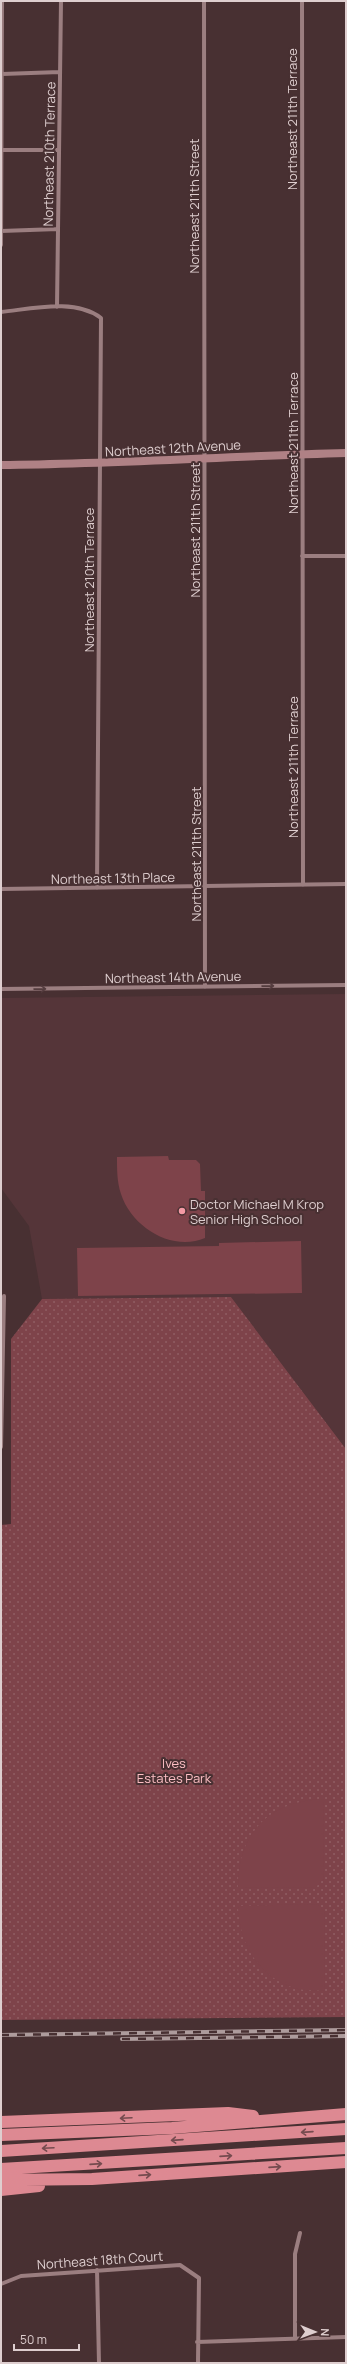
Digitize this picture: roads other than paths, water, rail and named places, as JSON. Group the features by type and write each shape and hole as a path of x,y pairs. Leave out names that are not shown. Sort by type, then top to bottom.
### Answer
{"highway":[{"path":"1,2122 228,2113 276,2120"},
{"path":"1,2136 64,2134 346,2114"},
{"path":"1,2151 346,2129"},
{"path":"1,2169 346,2148"},
{"path":"1,2190 92,2179 346,2162"},
{"path":"1,2180 92,2179"}],"street":[{"path":"1,245 2,1"},
{"name":"Northeast 210th Terrace","path":"58,307 61,1"},
{"name":"Northeast 211th Street","path":"204,1 205,987"},
{"name":"Northeast 211th Terrace","path":"302,1 303,885"},
{"path":"2,74 60,72"},
{"path":"2,150 60,150"},
{"path":"1,232 58,229"},
{"name":"Northeast 210th Terrace","path":"1,312 58,307 92,311 101,318 97,888"},
{"name":"Northeast 12th Avenue","path":"1,466 99,464 205,457 346,453"},
{"path":"302,556 346,556"},
{"name":"Northeast 13th Place","path":"1,889 346,884"},
{"name":"Northeast 14th Avenue","path":"1,989 346,985"},
{"path":"1,1447 4,1296"},
{"path":"295,2339 295,2254 300,2233"},
{"name":"Northeast 18th Court","path":"1,2284 21,2276 180,2265 199,2278 197,2342"},
{"path":"97,2270 99,2363"},
{"path":"198,2363 197,2342 346,2337"}],"railway":[{"path":"1,2035 346,2030"},
{"path":"122,2039 346,2036"}],"place":[{"name":"Doctor Michael M Krop Senior High School","path":"182,1211"}],"park label":[{"name":"Ives Estates Park","path":"174,1770"}]}
